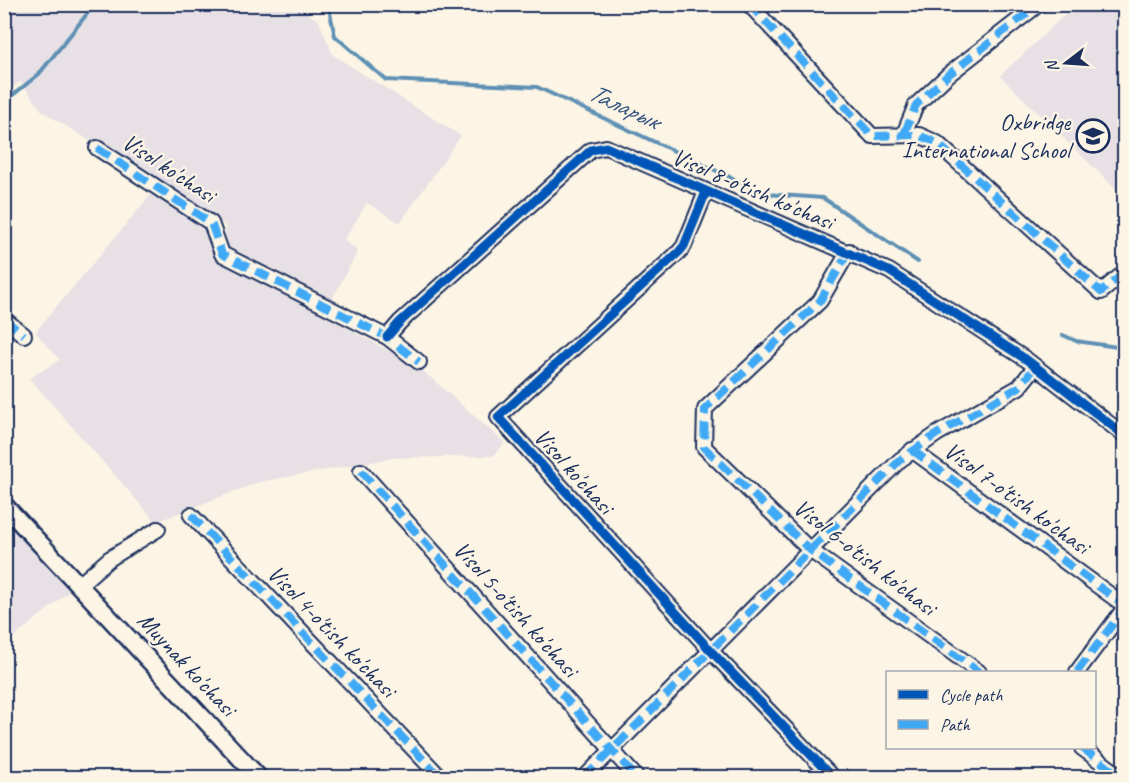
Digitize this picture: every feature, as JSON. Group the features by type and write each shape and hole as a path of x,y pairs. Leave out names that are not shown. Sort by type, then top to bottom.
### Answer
{"street":[{"path":"749,4 872,136 919,135 937,143 1101,292 1125,273"},
{"path":"903,134 916,105 948,75 1039,4"},
{"name":"Visol 8-o'tish ko'chasi","path":"387,337 400,322 591,150 606,147 706,192 849,251 889,271 1035,367 1125,435"},
{"name":"Visol ko'chasi","path":"97,148 211,223 222,254 387,337 418,362"},
{"name":"Visol ko'chasi","path":"706,192 684,246 679,252 498,417 710,650 833,777"},
{"name":"Visol 6-o'tish ko'chasi","path":"849,251 820,301 715,399 703,414 704,447 810,550 978,671"},
{"path":"4,319 24,335"},
{"path":"584,777 912,450 1019,387 1035,367"},
{"name":"Visol 7-o'tish ko'chasi","path":"912,450 1125,607"},
{"name":"Visol 5-o'tish ko'chasi","path":"362,471 637,777"},
{"name":"Muynak ko'chasi","path":"4,505 254,775"},
{"name":"Visol 4-o'tish ko'chasi","path":"190,515 441,777"},
{"path":"79,585 109,559 158,529"},
{"path":"1078,671 1125,607"},
{"path":"1085,749 1123,777"}],"shaded area":[{"path":"5,5 295,5 319,21 333,55 461,136 400,223 367,203 344,240 358,251 329,305 226,250 225,225 42,111 21,82 5,92"},
{"name":"Oxbridge International School","path":"1075,5 1124,5 1124,197 1000,76"},
{"path":"154,191 208,228 213,254 420,368 505,443 493,456 394,458 259,482 156,522 29,378 60,360 35,332"},
{"path":"5,519 70,591 5,645"}],"waterway":[{"name":"Таларык","path":"4,91 13,95 39,74 95,4"},
{"name":"Таларык","path":"328,4 335,36 386,80 537,87 766,194 823,198 918,262"},
{"name":"Таларык","path":"1063,335 1076,341 1124,348"}],"marked path":[{"path":"749,4 872,136 919,135 937,143 1101,292 1124,273"},
{"path":"904,134 916,105 948,75 1039,4"},
{"path":"97,148 211,223 222,254 387,337 419,362"},
{"path":"849,251 820,301 705,409 704,447 810,550 978,671"},
{"path":"4,319 24,335"},
{"path":"584,778 900,460 937,434 1019,387 1035,367"},
{"path":"912,450 1124,605"},
{"path":"361,471 637,778"},
{"path":"191,515 441,778"},
{"path":"1078,671 1124,609"},
{"path":"1083,749 1123,778"},
{"path":"248,778 253,771"}],"cycle path":[{"path":"387,337 400,322 591,150 606,147 889,271 1027,360 1124,435"},
{"path":"706,192 684,246 679,252 498,417 710,650 833,778"}],"place":[{"name":"Oxbridge International School","path":"1093,136"}]}
